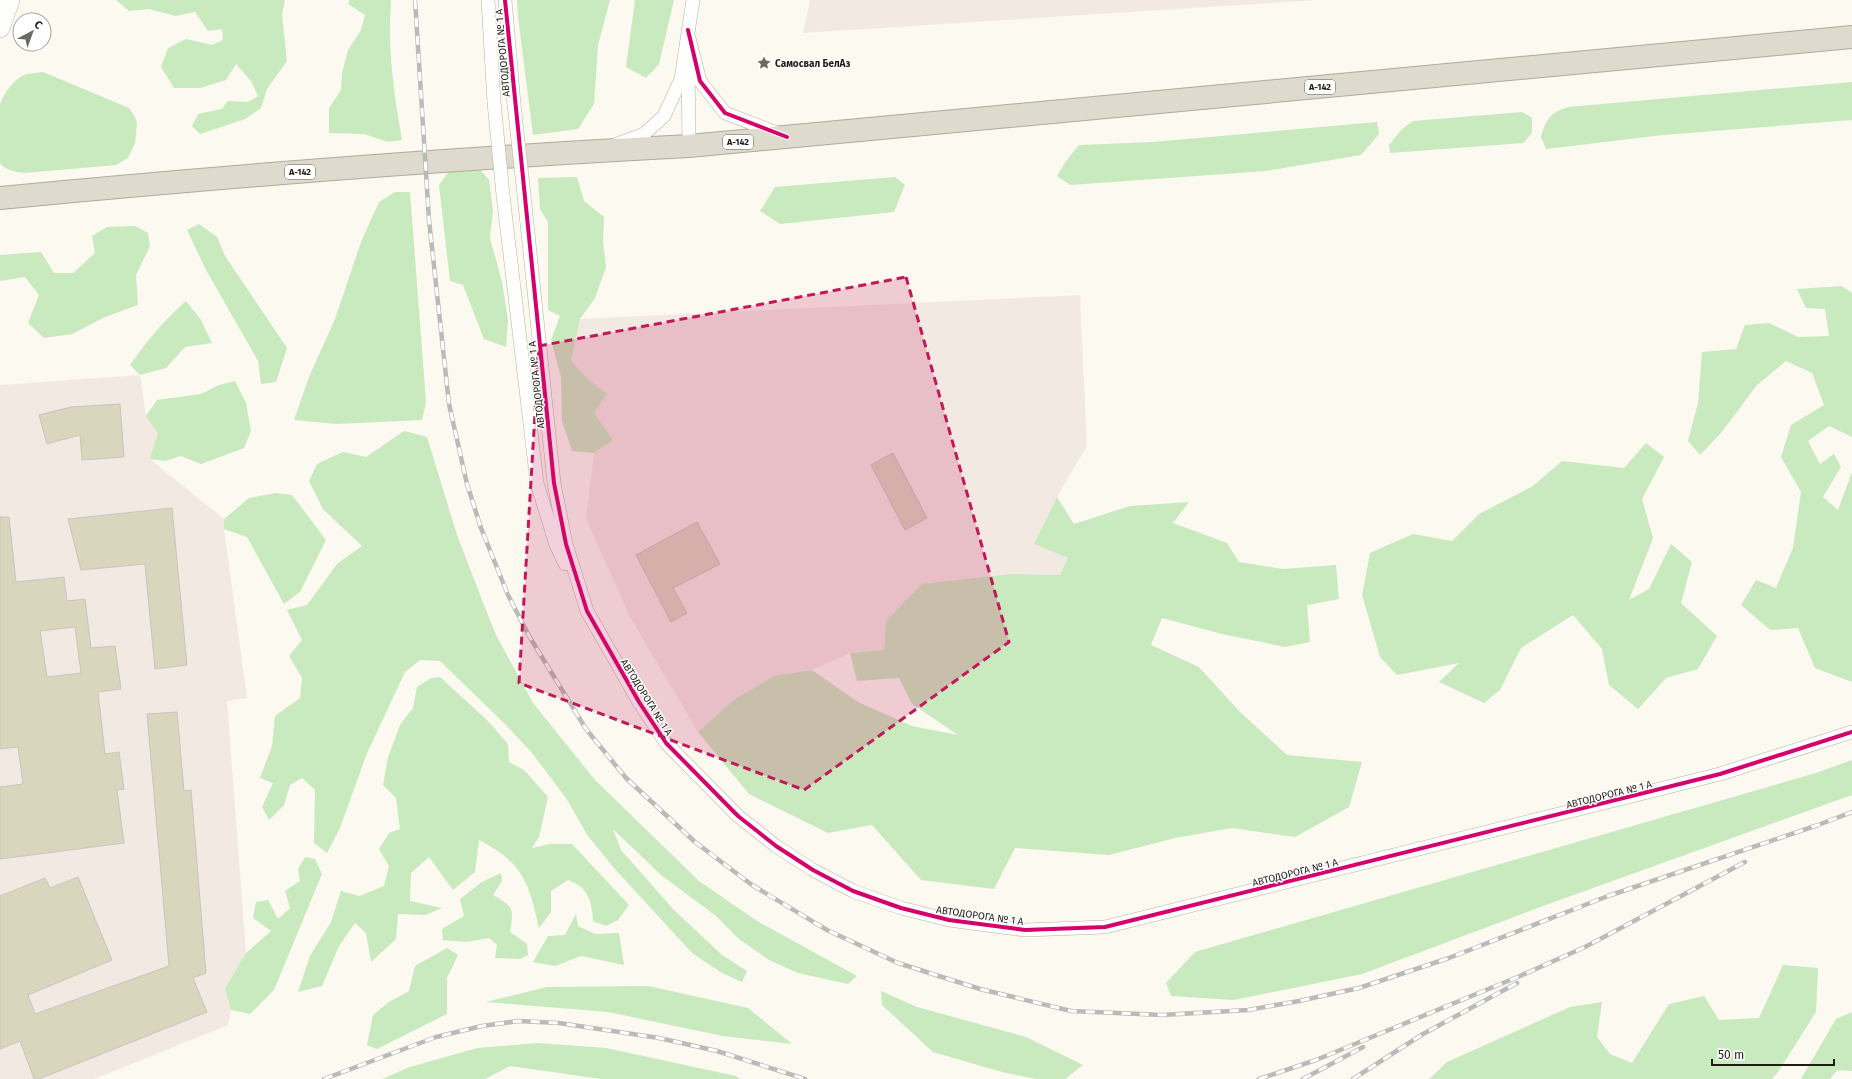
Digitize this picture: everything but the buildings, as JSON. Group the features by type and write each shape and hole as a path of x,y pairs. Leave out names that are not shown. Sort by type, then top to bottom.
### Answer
{"highway":[{"name":"А-142","path":"0,198 165,182 689,146 1852,37"}],"street":[{"path":"0,28 10,0"},
{"path":"488,0 494,102 503,195 537,483 556,545 587,611"},
{"name":"АВТОДОРОГА № 1 А","path":"505,0 514,104 554,483 566,544 587,611 639,702 666,743 738,816 776,846 813,870 853,891 901,908 949,920 1025,930 1106,927 1720,774 1852,732"},
{"path":"600,151 644,134 664,116 681,79 693,0"},
{"path":"688,30 700,81 725,113 787,137"},
{"path":"688,30 689,146"}],"highlighted area":[{"path":"906,277 1009,642 804,790 519,683 539,346"}],"shaded area":[{"path":"810,0 1317,0 803,33"},
{"path":"1080,295 1087,446 1057,497 1034,544 1068,558 1060,575 1011,574 886,621 884,650 850,653 812,670 774,676 735,699 698,732 630,617 586,519 594,453 613,440 594,413 607,394 589,380 571,361 580,319"},
{"path":"140,375 146,416 159,433 150,459 224,519 224,529 247,698 227,701 246,953 225,988 231,1010 228,1025 94,1079 0,1079 0,385"}],"green space":[{"path":"116,0 285,0 282,15 287,61 267,89 261,108 245,119 200,134 192,126 198,114 222,109 228,101 248,102 258,96 251,81 236,64 226,80 200,88 174,88 161,67 168,48 186,39 212,45 223,40 222,29 208,31 195,12 176,16 149,9 129,11"},
{"path":"350,0 391,0 390,35 392,70 402,140 388,142 364,134 329,133 329,108 341,90 342,73 348,50 361,30 365,15 348,4"},
{"path":"517,0 610,0 598,45 594,104 578,129 533,135"},
{"path":"635,0 674,0 659,64 646,78 626,67"},
{"path":"43,72 129,108 137,123 135,143 128,158 116,165 24,173 11,170 0,163 0,104 7,91 20,77 26,74"},
{"path":"1852,82 1852,120 1663,135 1546,149 1541,137 1547,121 1553,114 1568,107"},
{"path":"1522,112 1532,118 1532,133 1523,143 1390,153 1389,145 1402,129 1413,121"},
{"path":"1377,122 1379,134 1361,155 1266,171 1070,185 1057,176 1066,161 1079,145 1153,142"},
{"path":"479,168 489,180 493,211 490,238 502,282 508,320 506,347 484,339 463,285 450,281 439,185 451,169"},
{"path":"577,177 584,201 604,217 603,241 606,267 595,298 580,319 571,361 589,380 607,394 594,413 613,440 594,453 572,451 562,421 561,377 551,340 560,316 548,310 548,222 540,209 538,178"},
{"path":"895,177 905,185 894,212 780,224 760,211 775,187"},
{"path":"395,192 410,192 426,402 422,420 336,424 294,420 309,377 335,319 361,242 379,202"},
{"path":"199,224 217,237 225,256 287,348 276,382 261,384 258,361 205,268 187,230"},
{"path":"135,226 148,233 150,246 136,275 138,305 105,317 72,334 44,338 28,323 39,295 25,277 0,281 0,255 41,252 54,273 73,273 95,253 92,236 107,227"},
{"path":"1842,286 1852,293 1852,437 1829,426 1808,441 1820,464 1834,454 1841,467 1823,497 1838,510 1852,472 1852,682 1815,668 1798,628 1770,630 1741,605 1756,580 1776,588 1793,548 1801,492 1781,457 1791,425 1824,405 1812,373 1786,361 1757,385 1721,433 1700,455 1688,441 1698,403 1702,352 1736,349 1745,325 1769,323 1798,337 1829,336 1825,309 1806,308 1797,289"},
{"path":"186,301 201,320 212,343 185,347 166,368 140,375 130,365 156,331"},
{"path":"235,381 246,403 251,431 244,448 201,464 181,456 165,461 150,459 158,433 146,416 157,400 201,394 219,385"},
{"path":"404,431 427,437 457,535 482,600 496,635 533,703 595,780 699,881 757,921 857,976 848,984 798,973 769,960 739,939 716,916 661,875 613,829 621,850 673,909 722,955 747,971 742,982 722,973 692,953 614,868 588,836 566,798 532,753 507,726 440,661 420,660 405,672 367,753 340,828 327,853 314,843 315,790 302,778 290,785 284,805 269,820 262,807 273,783 260,778 272,746 275,716 300,698 302,678 289,656 302,640 287,610 307,605 337,564 362,546 323,509 309,481 317,464 343,452 366,457"},
{"path":"1646,443 1664,457 1642,499 1653,538 1629,600 1649,589 1671,544 1692,562 1681,603 1717,636 1698,669 1666,678 1638,709 1609,685 1602,649 1573,615 1521,648 1500,690 1484,703 1439,682 1459,663 1397,675 1380,657 1362,595 1370,553 1413,534 1452,541 1479,514 1533,486 1562,461 1624,468"},
{"path":"276,493 292,495 326,540 300,592 284,604 247,537 224,529 224,519 249,498"},
{"path":"1057,497 1074,524 1130,506 1189,502 1173,523 1227,543 1239,562 1283,569 1336,565 1339,599 1307,605 1310,642 1285,647 1222,634 1162,618 1151,645 1199,667 1240,712 1287,755 1362,762 1349,807 1295,837 1232,828 1175,838 1109,855 1015,848 994,889 921,880 872,825 828,833 749,794 698,732 735,699 774,676 812,670 858,702 912,726 958,735 912,704 899,678 857,681 850,653 884,650 886,621 922,584 1011,574 1060,575 1068,558 1034,544"},
{"path":"440,677 487,720 508,744 509,762 524,770 548,797 539,837 532,848 550,844 572,844 629,905 618,920 606,926 593,921 588,896 575,883 568,880 551,891 551,912 539,928 527,886 521,875 514,865 505,857 494,848 479,840 475,872 453,890 429,857 411,873 410,901 442,908 425,915 398,914 396,939 371,962 366,933 355,923 339,946 322,986 298,992 310,956 331,922 341,891 360,896 384,886 389,866 379,849 389,833 400,829 396,798 383,785 388,757 400,725 413,708 417,687 431,678"},
{"path":"1852,760 1852,795 1543,906 1362,974 1234,1000 1171,996 1166,983 1195,952 1816,773"},
{"path":"305,857 315,859 322,874 274,990 250,1014 231,1010 225,988 246,953 271,931 253,918 256,902 268,900 278,919 290,908 285,891 300,881 298,869"},
{"path":"501,873 502,881 493,895 505,902 511,909 512,918 510,932 527,944 528,955 520,959 495,958 497,945 489,938 466,942 443,940 442,929 464,916 460,899 482,882"},
{"path":"576,914 578,926 595,934 619,933 624,965 581,956 555,966 533,962 548,936 565,935"},
{"path":"447,948 458,955 447,978 447,1014 377,1049 367,1045 373,1015 389,1002 409,991 415,966"},
{"path":"1783,965 1818,968 1816,1012 1772,1079 1429,1079 1447,1062 1570,1007 1602,1002 1597,1037 1610,1054 1632,1063 1669,1004 1704,996 1719,1020 1759,1018"},
{"path":"648,986 748,1008 792,1044 723,1036 608,1012 486,1002 547,987"},
{"path":"881,991 917,1007 1026,1037 1083,1065 1065,1079 1036,1079 1002,1072 933,1052 882,1005"},
{"path":"1852,1012 1852,1071 1837,1070 1830,1079 1801,1079 1836,1019"},
{"path":"537,1043 606,1048 736,1076 740,1079 601,1079 510,1066 485,1079 382,1079 410,1067 477,1048"}],"railway":[{"path":"415,0 429,220 449,404 467,484 481,528 508,595 529,636 586,729 626,778 695,842 752,885 827,930 898,963 980,989 1071,1011 1162,1015 1248,1010 1359,988 1449,958 1608,896 1818,825 1852,812"},
{"path":"1259,1079 1316,1060 1520,976 1585,947 1745,862"},
{"path":"1353,1079 1423,1034 1517,983"},
{"path":"324,1079 436,1037 482,1026 518,1021 559,1023 659,1038 717,1051 805,1079"},
{"path":"1303,1079 1363,1047"}],"cycle path":[{"path":"505,0 554,483 566,544 587,611 639,702 666,743 738,816 776,846 813,870 853,891 901,908 949,920 1025,930 1105,927 1720,774 1852,732"},
{"path":"688,30 700,81 725,113 787,137"}],"place":[{"name":"Самосвал БелАз","path":"764,63"}]}
